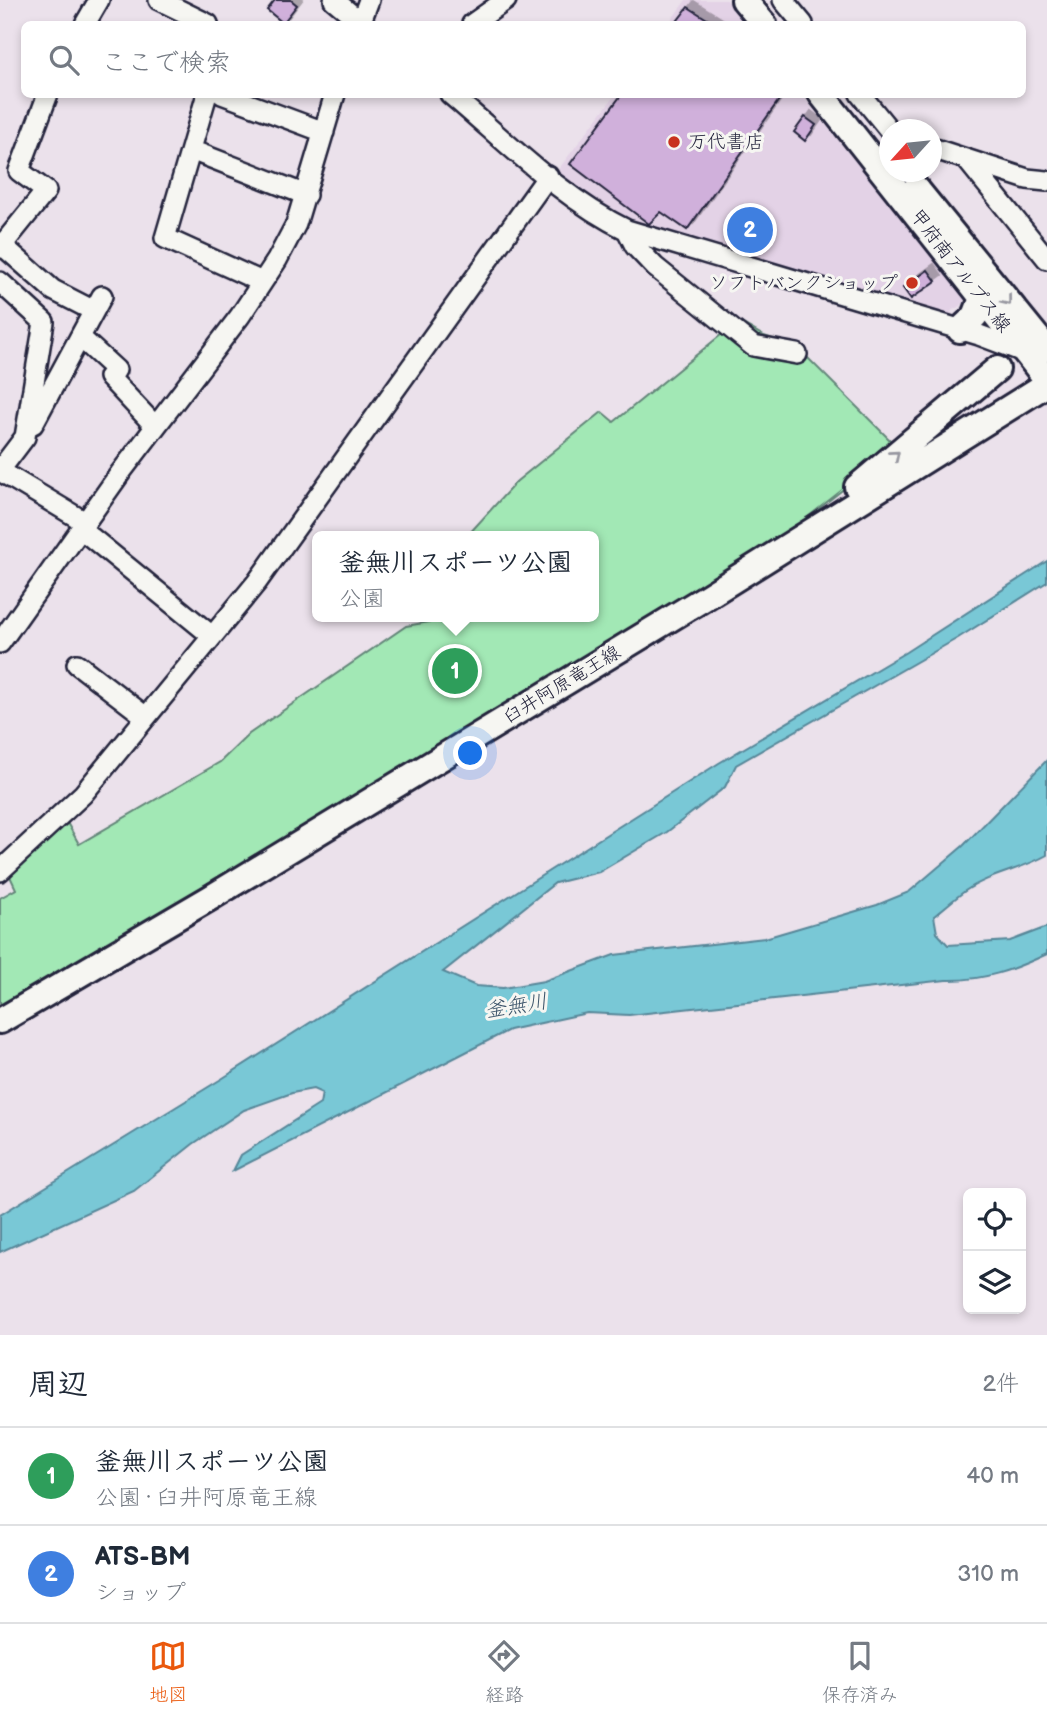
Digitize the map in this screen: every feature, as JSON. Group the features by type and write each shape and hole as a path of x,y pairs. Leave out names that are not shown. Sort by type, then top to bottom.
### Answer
{"main road":[{"path":"744,0 762,21"},
{"path":"765,0 782,21"},
{"name":"甲府南アルプス線","path":"824,98 1047,382"},
{"path":"843,98 879,142"},
{"name":"甲府南アルプス線","path":"911,182 1047,349"},
{"path":"960,330 975,316 982,299"},
{"path":"807,532 997,369"},
{"name":"臼井阿原竜王線","path":"0,1021 482,734 1047,382"}],"street":[{"path":"87,21 99,0"},
{"path":"159,0 202,21"},
{"path":"334,0 358,21"},
{"path":"362,21 369,0"},
{"path":"476,21 506,0"},
{"path":"783,0 800,21"},
{"path":"46,98 19,171 46,191 1,247 53,290 98,304 25,437 0,470 83,525 212,636"},
{"path":"206,98 164,238 262,282"},
{"path":"233,98 324,132"},
{"path":"0,643 83,525 262,282 296,224 334,98"},
{"path":"455,98 601,218 627,230 960,330 1022,351 1047,363"},
{"path":"863,98 880,119"},
{"path":"191,150 306,195"},
{"path":"942,151 1044,184"},
{"path":"967,160 1047,260"},
{"path":"0,871 83,794 257,582 548,176"},
{"path":"627,230 635,246 655,267 753,346 797,354"},
{"path":"0,282 44,322 25,437"},
{"path":"80,337 116,370 108,377 155,426"},
{"path":"77,664 146,717"}],"shaded area":[{"path":"686,0 727,0 744,21 670,21"},
{"path":"613,98 804,98 965,298 961,306 952,310 951,316 712,250 627,221 575,188 557,171"}],"green space":[{"path":"738,321 764,336 797,347 894,444 855,480 776,542 0,1012 0,898 16,889 8,872 65,819 79,844 220,762 249,734 406,626 429,622 599,622 599,531 472,531 517,481 602,412 614,422"}],"water":[{"name":"釜無川","path":"1047,561 1047,582 958,638 736,765 725,787 667,832 599,872 555,883 443,972 476,986 503,988 544,981 614,955 765,938 877,905 909,892 963,846 1047,760 1047,855 975,885 934,916 937,933 948,945 1010,941 1047,927 1047,954 1010,970 973,979 629,1015 587,1013 509,1030 233,1171 241,1155 320,1104 322,1093 313,1089 292,1093 244,1110 193,1144 134,1191 0,1252 0,1215 223,1078 719,763 906,652"}],"building":[{"path":"275,0 291,0 297,5 285,21 281,21 267,10"},
{"path":"688,7 710,21 677,21"},
{"path":"619,98 779,100 687,230 661,212 649,224 570,164"},
{"path":"805,117 816,125 805,141 794,132"},
{"path":"928,270 936,281 911,299 903,288"}],"place":[{"name":"万代書店","path":"674,142"},
{"name":"ATS-BM","path":"750,230"},
{"name":"ソフトバンクショップ","path":"912,283"},
{"name":"釜無川スポーツ公園","path":"455,671"}]}
